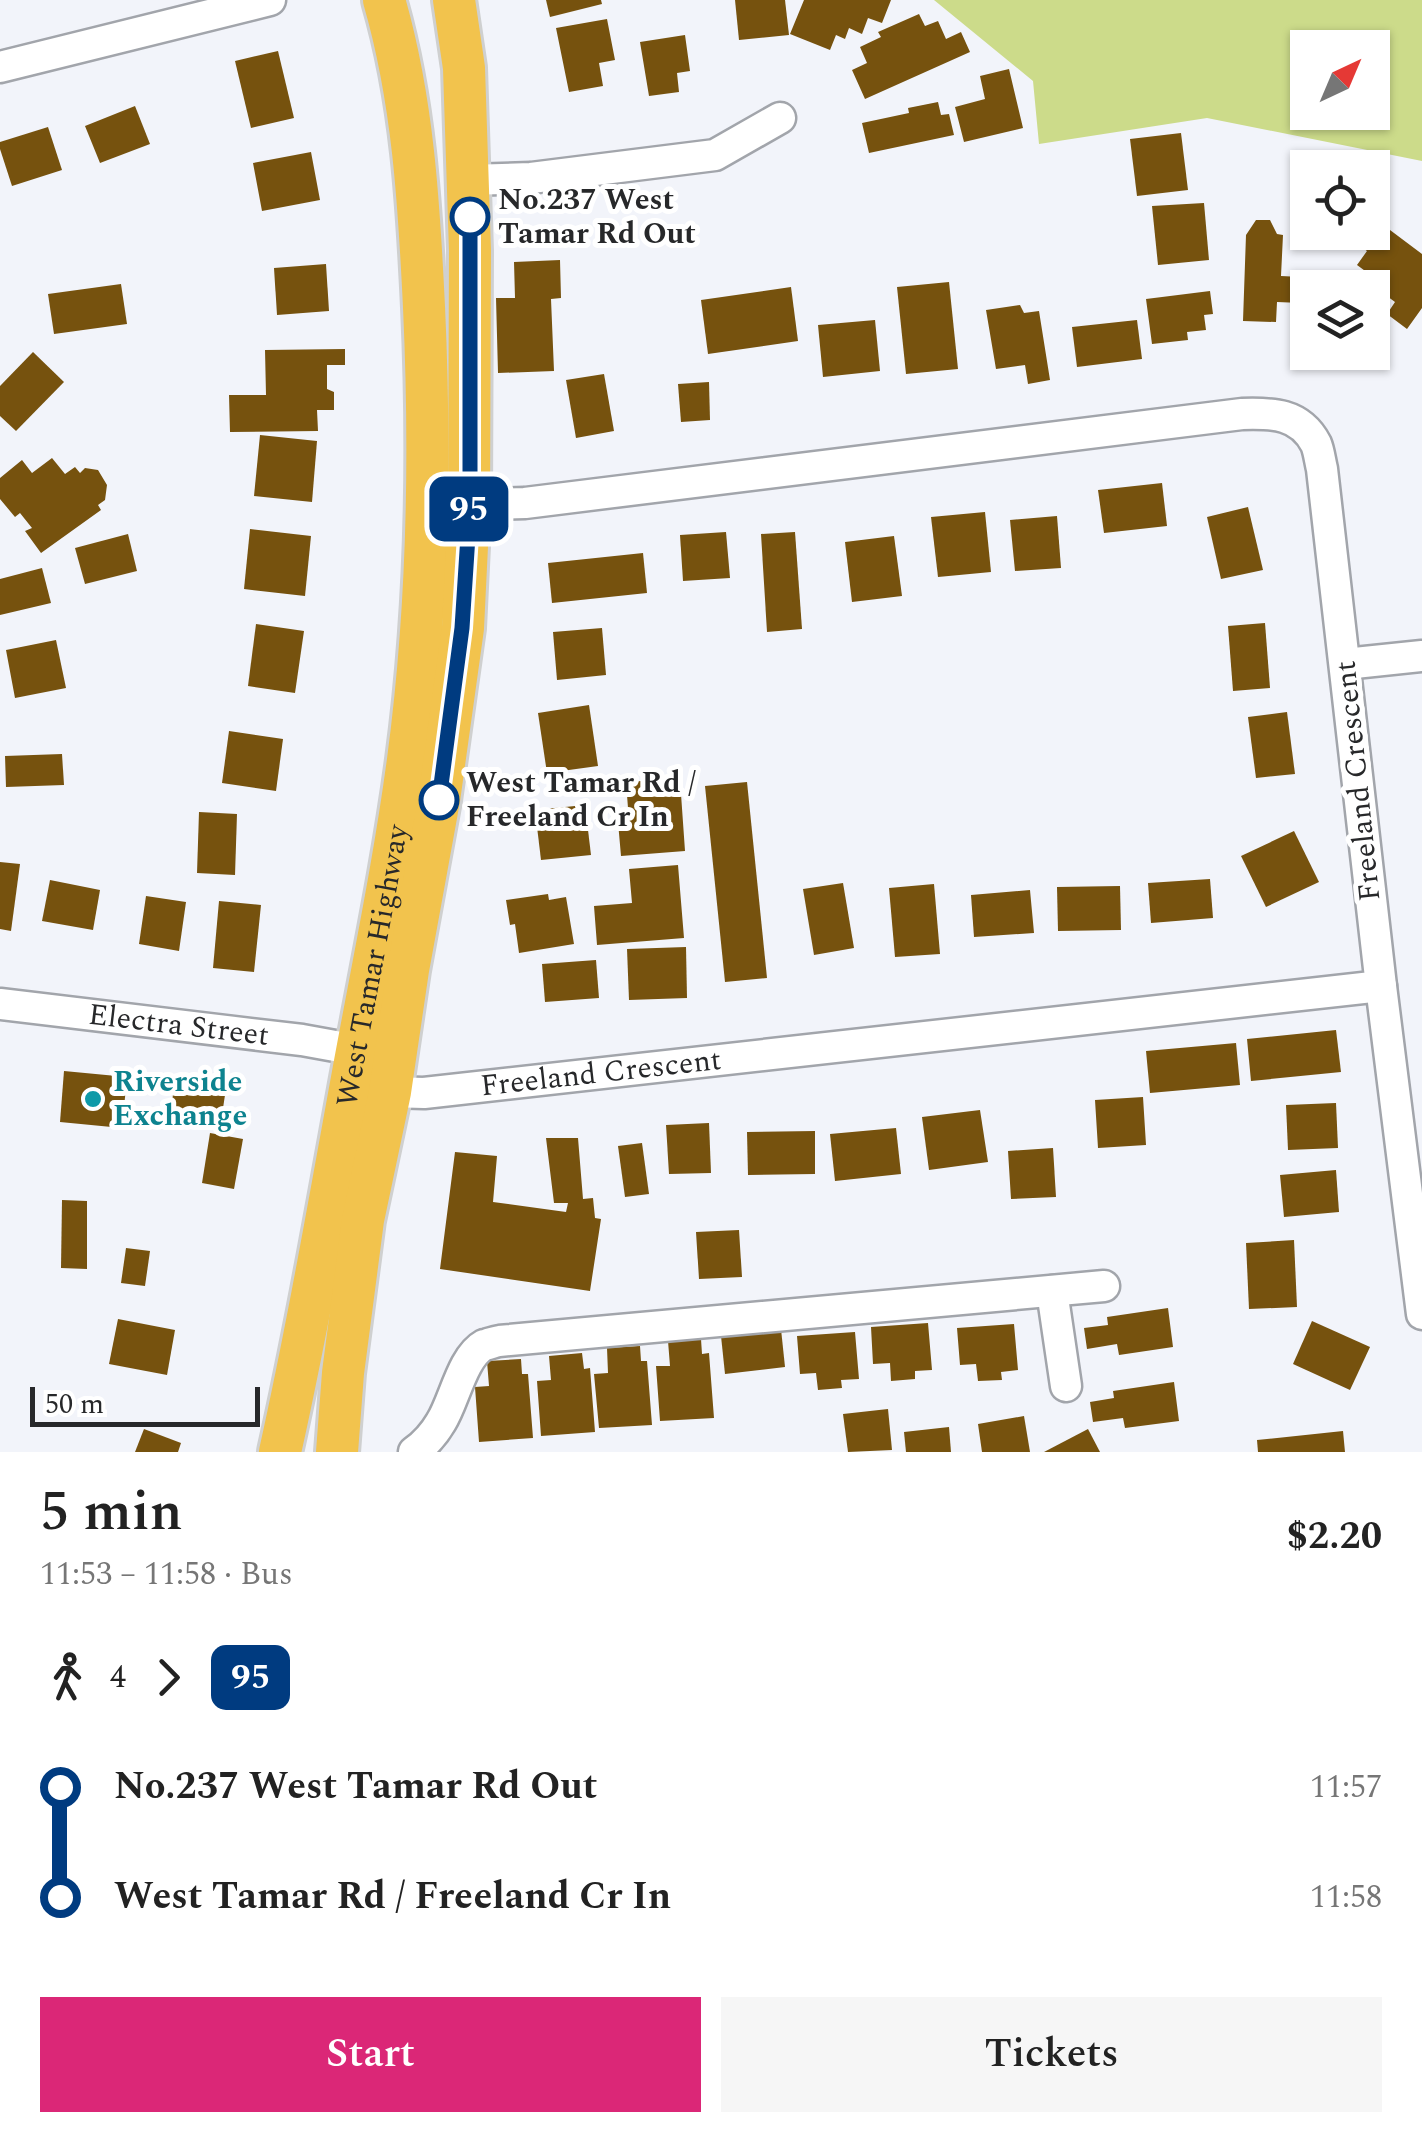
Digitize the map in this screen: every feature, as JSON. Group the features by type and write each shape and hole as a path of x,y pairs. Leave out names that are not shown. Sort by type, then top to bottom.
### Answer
{"highway":[{"name":"West Tamar Highway","path":"280,1452 388,893 420,645 428,438 420,220 410,116 384,0"},
{"name":"West Tamar Highway","path":"337,1452 363,1220 390,1092 447,746 462,628 470,505 469,180 464,68 454,0"}],"street":[{"path":"0,67 270,0"},
{"path":"469,180 531,178 715,155 780,118"},
{"name":"Freeland Crescent","path":"390,1092 424,1093 1381,986 1322,469 1316,444 1298,422 1274,413 1242,414 525,503 470,505"},
{"path":"1344,664 1422,656"},
{"path":"1381,986 1422,1314"},
{"name":"Electra Street","path":"0,1004 357,1050"},
{"path":"414,1452 443,1420 475,1353 484,1345 499,1341 1104,1286"},
{"path":"1052,1291 1066,1386"}],"green space":[{"path":"934,0 1422,0 1422,161 1390,155 1390,150 1367,150 1207,118 1039,144 1033,81"}],"building":[{"path":"546,0 601,0 602,4 550,17"},
{"path":"735,0 785,0 789,35 739,40"},
{"path":"804,0 891,0 882,23 868,18 862,34 849,28 845,39 836,35 830,50 790,34"},
{"path":"919,14 925,26 938,21 946,39 961,32 970,52 865,99 852,70 867,63 860,47 881,37 878,32"},
{"path":"607,19 615,60 599,63 603,86 569,92 556,28"},
{"path":"685,35 690,71 677,73 679,92 649,96 640,42"},
{"path":"278,51 294,118 251,128 235,61"},
{"path":"1009,69 1023,128 964,142 955,107 985,99 980,76"},
{"path":"938,102 941,115 949,114 954,135 869,153 862,123"},
{"path":"135,106 150,144 100,163 85,126"},
{"path":"48,127 62,170 12,186 0,142"},
{"path":"1181,133 1188,190 1137,196 1130,139"},
{"path":"311,152 320,200 262,211 253,163"},
{"path":"1204,203 1209,260 1158,265 1152,206"},
{"path":"1256,220 1270,220 1277,234 1283,235 1281,276 1290,276 1290,303 1277,302 1276,322 1243,321 1246,235"},
{"path":"1390,230 1422,254 1422,308 1407,329 1390,316 1395,302 1390,298 1390,270 1364,270 1357,265 1367,251 1390,250"},
{"path":"560,260 561,298 551,299 554,371 498,373 496,298 515,298 514,262"},
{"path":"326,264 329,311 277,315 274,268"},
{"path":"949,282 958,369 906,374 897,287"},
{"path":"121,284 127,324 54,334 48,294"},
{"path":"791,287 798,341 708,354 701,300"},
{"path":"1210,291 1213,314 1204,315 1206,330 1187,332 1188,340 1152,344 1146,299"},
{"path":"1020,305 1024,313 1039,311 1050,380 1028,384 1025,365 996,369 986,310"},
{"path":"875,320 880,371 823,377 818,325"},
{"path":"1137,320 1142,359 1077,367 1072,327"},
{"path":"345,349 345,365 327,365 327,389 334,392 334,410 317,410 318,431 230,432 229,395 266,395 265,350"},
{"path":"33,352 64,382 16,431 0,416 0,386"},
{"path":"604,374 614,431 576,438 566,380"},
{"path":"709,382 710,420 681,422 678,384"},
{"path":"260,435 317,441 312,502 254,496"},
{"path":"52,458 65,474 75,467 80,473 85,468 98,470 107,485 105,500 98,505 101,510 41,553 25,531 32,528 20,513 15,517 0,499 0,478 22,460 32,473"},
{"path":"1162,483 1167,526 1104,533 1098,490"},
{"path":"1248,507 1263,570 1221,579 1207,517"},
{"path":"985,512 991,572 938,577 931,517"},
{"path":"1057,516 1061,568 1015,571 1010,520"},
{"path":"250,529 311,536 305,596 244,589"},
{"path":"726,532 730,578 683,581 680,535"},
{"path":"795,532 802,629 767,632 761,534"},
{"path":"128,534 137,571 85,584 75,548"},
{"path":"894,536 902,596 852,602 845,542"},
{"path":"643,553 647,593 552,603 548,563"},
{"path":"42,568 51,603 0,615 0,579"},
{"path":"1265,623 1270,688 1233,691 1228,626"},
{"path":"256,624 304,631 295,693 248,686"},
{"path":"602,628 606,675 557,680 553,632"},
{"path":"56,640 66,688 15,698 6,650"},
{"path":"589,705 598,766 547,773 538,713"},
{"path":"1287,712 1295,774 1256,778 1248,717"},
{"path":"229,731 283,739 276,791 222,783"},
{"path":"62,754 64,785 6,787 5,756"},
{"path":"657,780 659,796 681,794 685,851 621,856 618,822 629,821 626,782"},
{"path":"747,782 767,978 725,982 705,786"},
{"path":"585,805 591,855 541,860 535,810"},
{"path":"199,812 237,814 235,875 197,873"},
{"path":"1294,831 1319,882 1266,907 1241,856"},
{"path":"0,862 20,864 11,931 0,929"},
{"path":"678,865 684,938 597,945 594,906 632,903 629,869"},
{"path":"1210,879 1213,918 1151,923 1148,883"},
{"path":"50,880 100,890 93,930 42,921"},
{"path":"843,883 854,948 814,955 803,889"},
{"path":"934,884 940,954 895,957 889,888"},
{"path":"1120,886 1121,930 1058,931 1057,887"},
{"path":"1030,890 1034,933 974,937 971,895"},
{"path":"548,894 549,900 566,897 574,944 519,953 515,924 510,925 506,900"},
{"path":"146,896 186,902 179,951 139,944"},
{"path":"219,901 261,905 254,972 213,968"},
{"path":"686,947 687,998 629,1000 627,949"},
{"path":"596,960 599,998 545,1002 542,964"},
{"path":"1336,1030 1341,1072 1251,1081 1247,1039"},
{"path":"1236,1043 1240,1085 1150,1093 1146,1051"},
{"name":"Riverside Exchange","path":"64,1071 127,1077 122,1128 60,1122"},
{"path":"174,1088 225,1095 220,1128 169,1121"},
{"path":"1143,1097 1146,1145 1098,1148 1095,1100"},
{"path":"1336,1103 1338,1148 1288,1150 1286,1105"},
{"path":"980,1110 988,1162 929,1170 922,1117"},
{"path":"709,1123 711,1173 669,1174 666,1125"},
{"path":"896,1128 901,1174 835,1181 830,1134"},
{"path":"815,1131 815,1174 748,1175 747,1132"},
{"path":"210,1133 243,1139 234,1189 202,1183"},
{"path":"546,1138 578,1138 583,1199 593,1198 595,1218 601,1219 590,1291 440,1269 455,1152 497,1156 493,1202 566,1212 568,1203 554,1203"},
{"path":"642,1143 649,1194 625,1197 618,1146"},
{"path":"1053,1148 1056,1197 1011,1199 1008,1151"},
{"path":"1336,1170 1339,1212 1284,1217 1280,1175"},
{"path":"62,1200 87,1201 87,1269 61,1268"},
{"path":"739,1230 742,1277 699,1279 696,1232"},
{"path":"1294,1240 1297,1307 1249,1309 1246,1243"},
{"path":"126,1248 150,1251 145,1286 121,1283"},
{"path":"1168,1308 1173,1347 1119,1355 1117,1344 1087,1349 1084,1328 1108,1325 1107,1317"},
{"path":"118,1319 175,1330 167,1375 109,1364"},
{"path":"1312,1321 1370,1347 1350,1390 1293,1364"},
{"path":"928,1323 932,1370 915,1371 915,1379 891,1381 890,1363 873,1364 871,1327"},
{"path":"1014,1324 1018,1370 1001,1372 1002,1380 978,1381 976,1364 960,1365 957,1328"},
{"path":"781,1329 785,1367 725,1374 721,1336"},
{"path":"855,1332 859,1379 841,1380 842,1388 818,1390 816,1373 800,1374 797,1336"},
{"path":"701,1339 702,1354 709,1353 714,1418 660,1421 656,1366 670,1366 668,1341"},
{"path":"640,1346 641,1361 647,1361 652,1425 599,1428 594,1374 608,1373 607,1348"},
{"path":"582,1353 584,1369 590,1368 595,1432 541,1436 537,1381 551,1380 549,1356"},
{"path":"521,1359 522,1374 528,1374 533,1438 479,1442 475,1387 489,1386 487,1361"},
{"path":"1174,1382 1179,1421 1125,1428 1123,1418 1093,1422 1090,1402 1114,1398 1113,1391"},
{"path":"888,1409 892,1450 848,1452 843,1414"},
{"path":"1024,1416 1030,1452 982,1452 978,1424"},
{"path":"949,1427 951,1452 906,1452 904,1432"},
{"path":"144,1429 181,1443 178,1452 135,1452"},
{"path":"1088,1429 1100,1452 1044,1452"},
{"path":"1343,1431 1345,1452 1258,1452 1257,1440"}],"bus line":[{"name":"95","path":"439,800 462,628 470,505 470,217"}],"place":[{"name":"No.237 West Tamar Rd Out","path":"470,217"},
{"name":"West Tamar Rd / Freeland Cr In","path":"439,800"},
{"name":"Riverside Exchange","path":"93,1099"}]}
